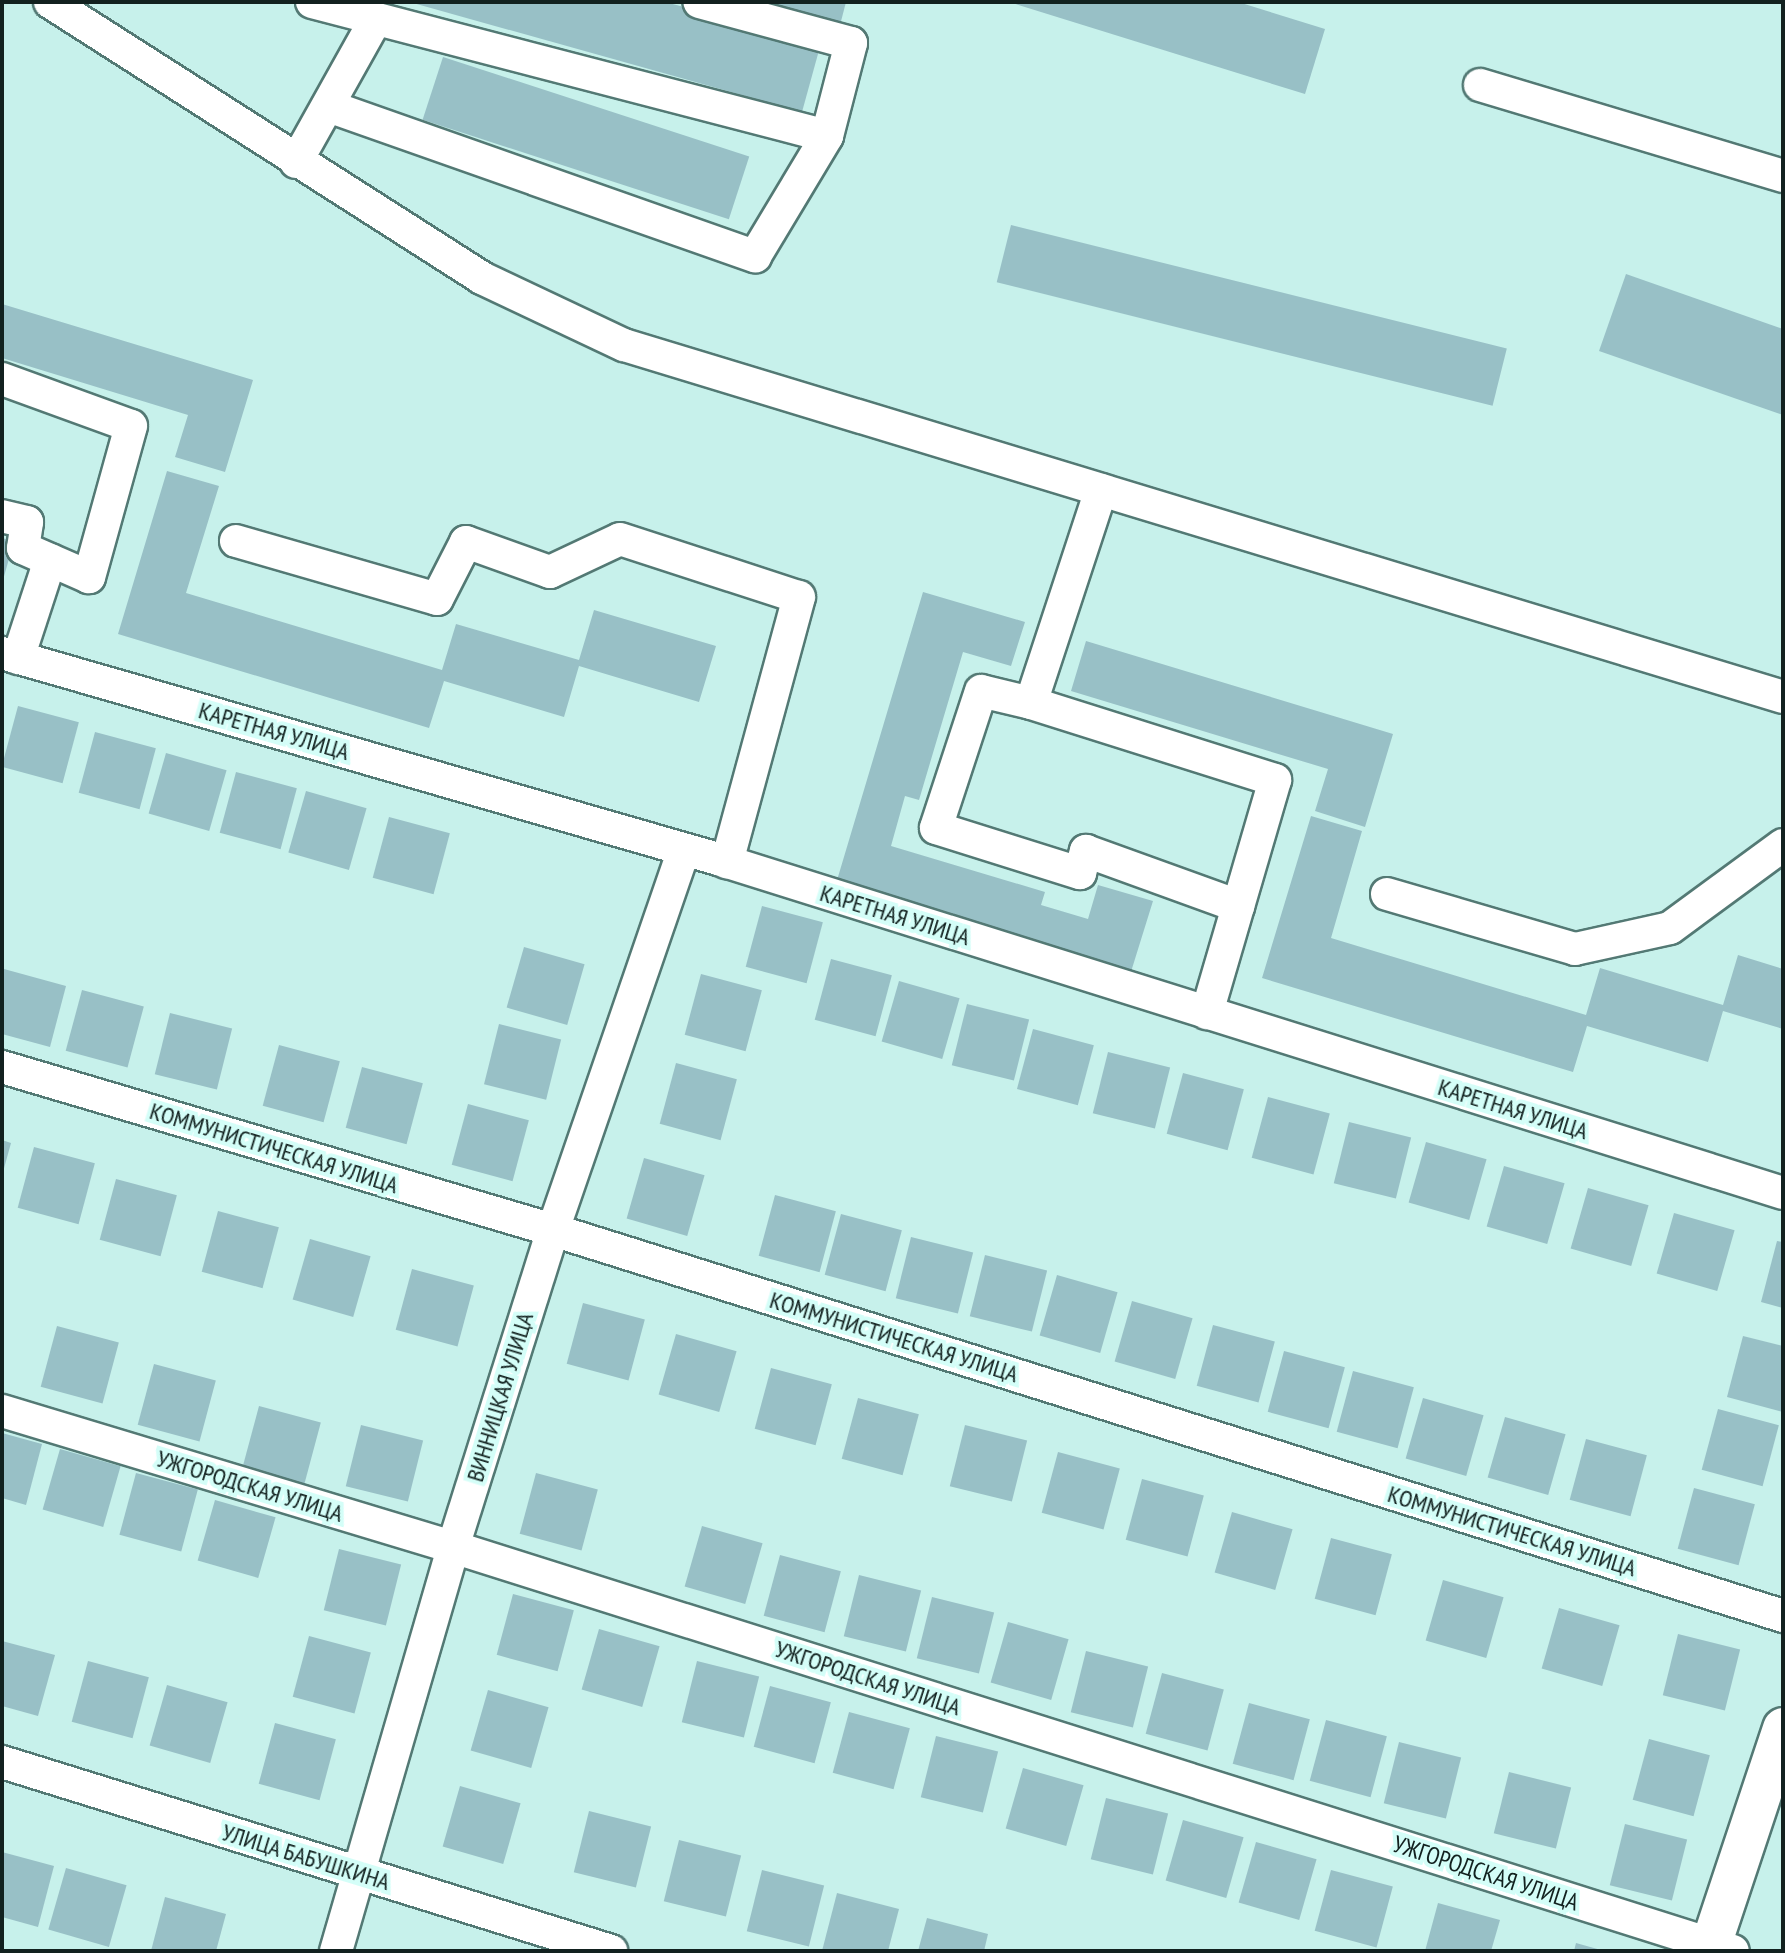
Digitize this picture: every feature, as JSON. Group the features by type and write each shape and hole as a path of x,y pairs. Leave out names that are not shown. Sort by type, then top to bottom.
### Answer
{"main road":[{"path":"1718,1949 1783,1728"}],"street":[{"path":"50,2 482,278 624,345 1783,697"},
{"path":"312,2 827,136"},
{"path":"328,106 755,256 827,136 851,43 699,2"},
{"path":"296,162 376,19"},
{"path":"1480,85 1783,176"},
{"path":"2,379 131,426 89,577 23,548 27,522 2,516"},
{"path":"1031,703 1101,490"},
{"path":"236,541 437,599 466,542 550,572 620,539 799,597 727,862"},
{"path":"10,656 50,560"},
{"name":"КАРЕТНАЯ УЛИЦА","path":"10,656 727,862 1783,1193"},
{"path":"1207,1013 1275,780 1031,703 981,691 936,828 1080,873 1086,851 1238,906"},
{"path":"1387,894 1575,949 1670,928 1783,845"},
{"name":"ВИННИЦКАЯ УЛИЦА","path":"336,1951 453,1547 553,1230 684,850"},
{"name":"КОММУНИСТИЧЕСКАЯ УЛИЦА","path":"2,1067 553,1230 1783,1616"},
{"name":"УЖГОРОДСКАЯ УЛИЦА","path":"2,1411 453,1547 1718,1949"},
{"name":"УЛИЦА БАБУШКИНА","path":"2,1762 611,1951"}],"building":[{"path":"665,2 821,43 802,112 413,3"},
{"path":"748,2 846,2 839,29"},
{"path":"1238,2 1325,29 1305,94 1012,3"},
{"path":"443,57 749,157 729,219 423,120"},
{"path":"1011,225 1507,349 1493,406 997,282"},
{"path":"1626,274 1783,329 1783,415 1599,351"},
{"path":"2,304 253,380 225,472 175,457 188,415 2,358"},
{"path":"167,471 219,486 186,593 442,670 456,624 579,660 594,610 716,646 699,702 579,666 564,717 444,681 429,728 118,634"},
{"path":"2,538 14,541 3,580 2,580"},
{"path":"923,592 1025,622 1011,666 963,652 919,800 905,796 891,846 1045,892 1041,905 1088,919 1098,885 1153,901 1130,975 835,887"},
{"path":"1086,641 1393,734 1365,827 1315,811 1328,769 1071,691"},
{"path":"18,706 79,722 63,783 2,767"},
{"path":"95,732 156,748 140,809 79,793"},
{"path":"166,753 227,770 209,831 149,814"},
{"path":"236,772 297,788 281,849 220,833"},
{"path":"306,791 367,808 349,870 288,853"},
{"path":"1311,816 1362,831 1331,938 1586,1015 1600,968 1723,1005 1738,955 1783,969 1783,1029 1723,1011 1708,1062 1587,1026 1573,1072 1262,978"},
{"path":"389,817 450,833 434,894 373,878"},
{"path":"762,906 823,922 807,983 746,967"},
{"path":"524,947 585,964 567,1025 507,1008"},
{"path":"831,959 892,975 876,1036 815,1020"},
{"path":"4,969 66,986 50,1047 2,1034"},
{"path":"701,974 762,990 746,1051 685,1035"},
{"path":"899,981 960,998 942,1059 882,1042"},
{"path":"82,990 144,1007 128,1067 66,1051"},
{"path":"967,1004 1029,1019 1014,1081 952,1065"},
{"path":"170,1013 232,1028 217,1090 155,1074"},
{"path":"499,1024 561,1039 546,1100 484,1084"},
{"path":"1033,1029 1094,1045 1078,1105 1017,1089"},
{"path":"279,1045 340,1061 324,1122 263,1106"},
{"path":"1108,1052 1170,1067 1155,1129 1093,1113"},
{"path":"676,1063 737,1079 721,1140 660,1124"},
{"path":"362,1067 423,1083 407,1144 346,1128"},
{"path":"1183,1073 1244,1089 1228,1150 1167,1134"},
{"path":"1268,1097 1330,1114 1314,1174 1252,1158"},
{"path":"468,1104 529,1120 513,1181 452,1165"},
{"path":"1349,1122 1411,1137 1396,1199 1334,1183"},
{"path":"2,1140 11,1143 3,1172 2,1172"},
{"path":"1426,1142 1487,1159 1469,1220 1409,1203"},
{"path":"34,1147 95,1163 79,1224 18,1208"},
{"path":"644,1158 705,1175 687,1236 627,1219"},
{"path":"1504,1166 1565,1183 1547,1244 1487,1227"},
{"path":"116,1179 177,1195 161,1256 100,1240"},
{"path":"1588,1188 1649,1205 1631,1266 1571,1249"},
{"path":"775,1195 836,1211 820,1272 759,1256"},
{"path":"218,1211 279,1227 263,1288 202,1272"},
{"path":"1674,1213 1735,1230 1717,1291 1657,1274"},
{"path":"841,1214 902,1230 886,1291 825,1275"},
{"path":"911,1237 973,1252 958,1314 896,1298"},
{"path":"310,1239 371,1256 353,1317 293,1300"},
{"path":"1777,1241 1783,1242 1783,1308 1761,1302"},
{"path":"985,1255 1047,1270 1032,1332 970,1316"},
{"path":"412,1269 474,1286 458,1346 396,1330"},
{"path":"1057,1275 1118,1292 1100,1353 1040,1336"},
{"path":"1132,1301 1193,1318 1175,1379 1115,1362"},
{"path":"583,1303 645,1320 629,1380 567,1364"},
{"path":"1213,1325 1275,1342 1259,1402 1197,1386"},
{"path":"57,1326 119,1343 103,1403 41,1387"},
{"path":"676,1334 737,1351 719,1412 659,1395"},
{"path":"1743,1336 1783,1346 1783,1412 1727,1397"},
{"path":"1284,1351 1345,1367 1329,1428 1268,1412"},
{"path":"154,1364 216,1381 200,1441 138,1425"},
{"path":"771,1368 832,1384 816,1445 755,1429"},
{"path":"1353,1371 1414,1387 1398,1448 1337,1432"},
{"path":"858,1398 919,1414 903,1475 842,1459"},
{"path":"1423,1398 1484,1415 1466,1476 1406,1459"},
{"path":"259,1406 321,1423 305,1483 243,1467"},
{"path":"1718,1409 1779,1425 1763,1486 1702,1470"},
{"path":"1505,1417 1566,1434 1548,1495 1488,1478"},
{"path":"361,1425 423,1440 408,1502 346,1486"},
{"path":"965,1425 1027,1440 1012,1502 950,1486"},
{"path":"2,1433 42,1444 26,1505 2,1498"},
{"path":"1586,1439 1647,1455 1631,1516 1570,1500"},
{"path":"60,1449 121,1466 103,1527 43,1510"},
{"path":"1058,1452 1120,1469 1104,1529 1042,1513"},
{"path":"136,1473 198,1490 181,1551 119,1535"},
{"path":"536,1473 598,1490 582,1550 520,1534"},
{"path":"1142,1479 1204,1496 1188,1556 1126,1540"},
{"path":"1694,1488 1755,1504 1739,1565 1678,1549"},
{"path":"215,1500 276,1517 258,1578 198,1561"},
{"path":"1232,1512 1293,1529 1275,1590 1215,1573"},
{"path":"702,1526 763,1543 745,1604 685,1587"},
{"path":"1331,1538 1392,1554 1376,1615 1315,1599"},
{"path":"339,1549 401,1564 386,1626 324,1610"},
{"path":"780,1555 841,1571 825,1632 764,1616"},
{"path":"859,1575 921,1590 906,1652 844,1636"},
{"path":"1443,1580 1504,1597 1486,1658 1426,1641"},
{"path":"513,1594 574,1610 558,1671 497,1655"},
{"path":"932,1597 994,1612 979,1674 917,1658"},
{"path":"1559,1608 1620,1625 1602,1686 1542,1669"},
{"path":"1008,1622 1069,1639 1051,1700 991,1683"},
{"path":"599,1629 660,1646 642,1707 582,1690"},
{"path":"1678,1634 1740,1649 1725,1711 1663,1695"},
{"path":"309,1636 371,1653 355,1713 293,1697"},
{"path":"2,1641 55,1655 38,1716 2,1706"},
{"path":"1086,1651 1148,1666 1133,1728 1071,1712"},
{"path":"88,1661 149,1677 133,1738 72,1722"},
{"path":"697,1661 759,1676 744,1738 682,1722"},
{"path":"1162,1673 1224,1690 1208,1750 1146,1734"},
{"path":"167,1685 228,1702 210,1763 150,1746"},
{"path":"770,1686 831,1702 815,1763 754,1747"},
{"path":"488,1690 549,1707 531,1768 471,1751"},
{"path":"1249,1703 1310,1719 1294,1780 1233,1764"},
{"path":"849,1712 910,1728 894,1789 833,1773"},
{"path":"1326,1720 1387,1736 1371,1797 1310,1781"},
{"path":"275,1723 336,1739 320,1800 259,1784"},
{"path":"936,1736 998,1751 983,1813 921,1797"},
{"path":"1649,1739 1710,1755 1694,1816 1633,1800"},
{"path":"1399,1742 1461,1757 1446,1819 1384,1803"},
{"path":"1023,1768 1084,1785 1066,1846 1006,1829"},
{"path":"1509,1772 1571,1787 1556,1849 1494,1833"},
{"path":"460,1786 521,1803 503,1864 443,1847"},
{"path":"1106,1798 1168,1813 1153,1875 1091,1859"},
{"path":"589,1811 651,1826 636,1888 574,1872"},
{"path":"1183,1820 1244,1837 1226,1898 1166,1881"},
{"path":"1625,1824 1687,1839 1672,1901 1610,1885"},
{"path":"679,1840 741,1855 726,1917 664,1901"},
{"path":"1256,1842 1317,1859 1299,1920 1239,1903"},
{"path":"2,1852 54,1866 38,1927 2,1917"},
{"path":"66,1868 127,1885 109,1947 48,1930"},
{"path":"762,1870 824,1885 809,1947 747,1931"},
{"path":"1331,1870 1393,1887 1377,1947 1315,1931"},
{"path":"837,1893 899,1909 888,1951 822,1951"},
{"path":"165,1897 226,1914 216,1951 151,1951"},
{"path":"1438,1903 1500,1920 1491,1951 1425,1951"},
{"path":"927,1918 988,1934 984,1951 918,1951"},
{"path":"1576,1943 1601,1950 1601,1951 1574,1951"}]}
